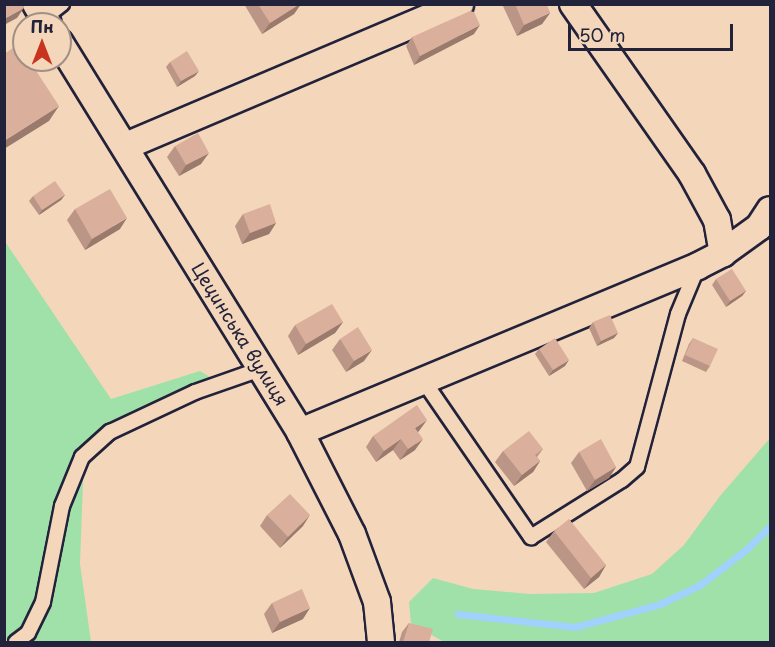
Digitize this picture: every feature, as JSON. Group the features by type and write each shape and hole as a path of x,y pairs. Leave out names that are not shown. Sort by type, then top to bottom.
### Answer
{"street":[{"path":"126,146 460,4"},
{"path":"573,4 692,174 717,220 723,254"},
{"name":"Цецинська вулиця","path":"72,62 300,432 352,534 377,602 381,642"},
{"path":"300,432 698,266 723,254 759,227 771,210"}],"lane":[{"path":"423,380 531,537 622,480 637,467 678,314 698,266"},
{"path":"16,642 27,633 43,602 62,506 82,457 110,432 195,392 261,369"}],"green space":[{"path":"4,240 111,399 200,371 215,380 84,453 80,564 91,642 5,642"},
{"path":"770,438 770,642 444,642 411,623 409,602 433,578 473,589 530,594 594,593 652,574 684,545 720,496"}],"building":[{"path":"4,4 22,4 24,8 12,12 12,15 4,19"},
{"path":"258,4 300,4 270,23"},
{"path":"515,4 546,4 550,13 524,25"},
{"path":"470,11 474,12 480,25 420,56 412,37"},
{"path":"12,49 12,72 37,72 59,106 4,141 4,54"},
{"path":"187,51 199,71 181,81 170,62"},
{"path":"198,133 209,153 186,165 175,146"},
{"path":"55,181 65,195 42,210 33,196"},
{"path":"110,189 127,218 92,239 75,209"},
{"path":"270,204 276,223 250,233 243,214"},
{"path":"732,269 746,291 730,301 716,279"},
{"path":"332,304 343,322 306,344 295,325"},
{"path":"610,315 618,333 601,341 593,322"},
{"path":"358,327 372,350 354,361 340,339"},
{"path":"555,338 569,360 553,370 539,349"},
{"path":"693,338 718,349 710,366 685,355"},
{"path":"417,405 427,420 415,428 423,439 408,449 401,439 384,451 373,436"},
{"path":"529,431 543,449 535,455 540,461 522,475 503,451"},
{"path":"601,439 616,467 595,480 579,452"},
{"path":"290,494 310,515 288,537 267,515"},
{"path":"569,519 606,565 591,578 554,531"},
{"path":"302,589 310,608 280,622 272,603"},
{"path":"409,623 433,629 429,642 403,642"}],"waterway":[{"path":"458,614 575,627 660,604 700,585 747,549 770,526"}]}
